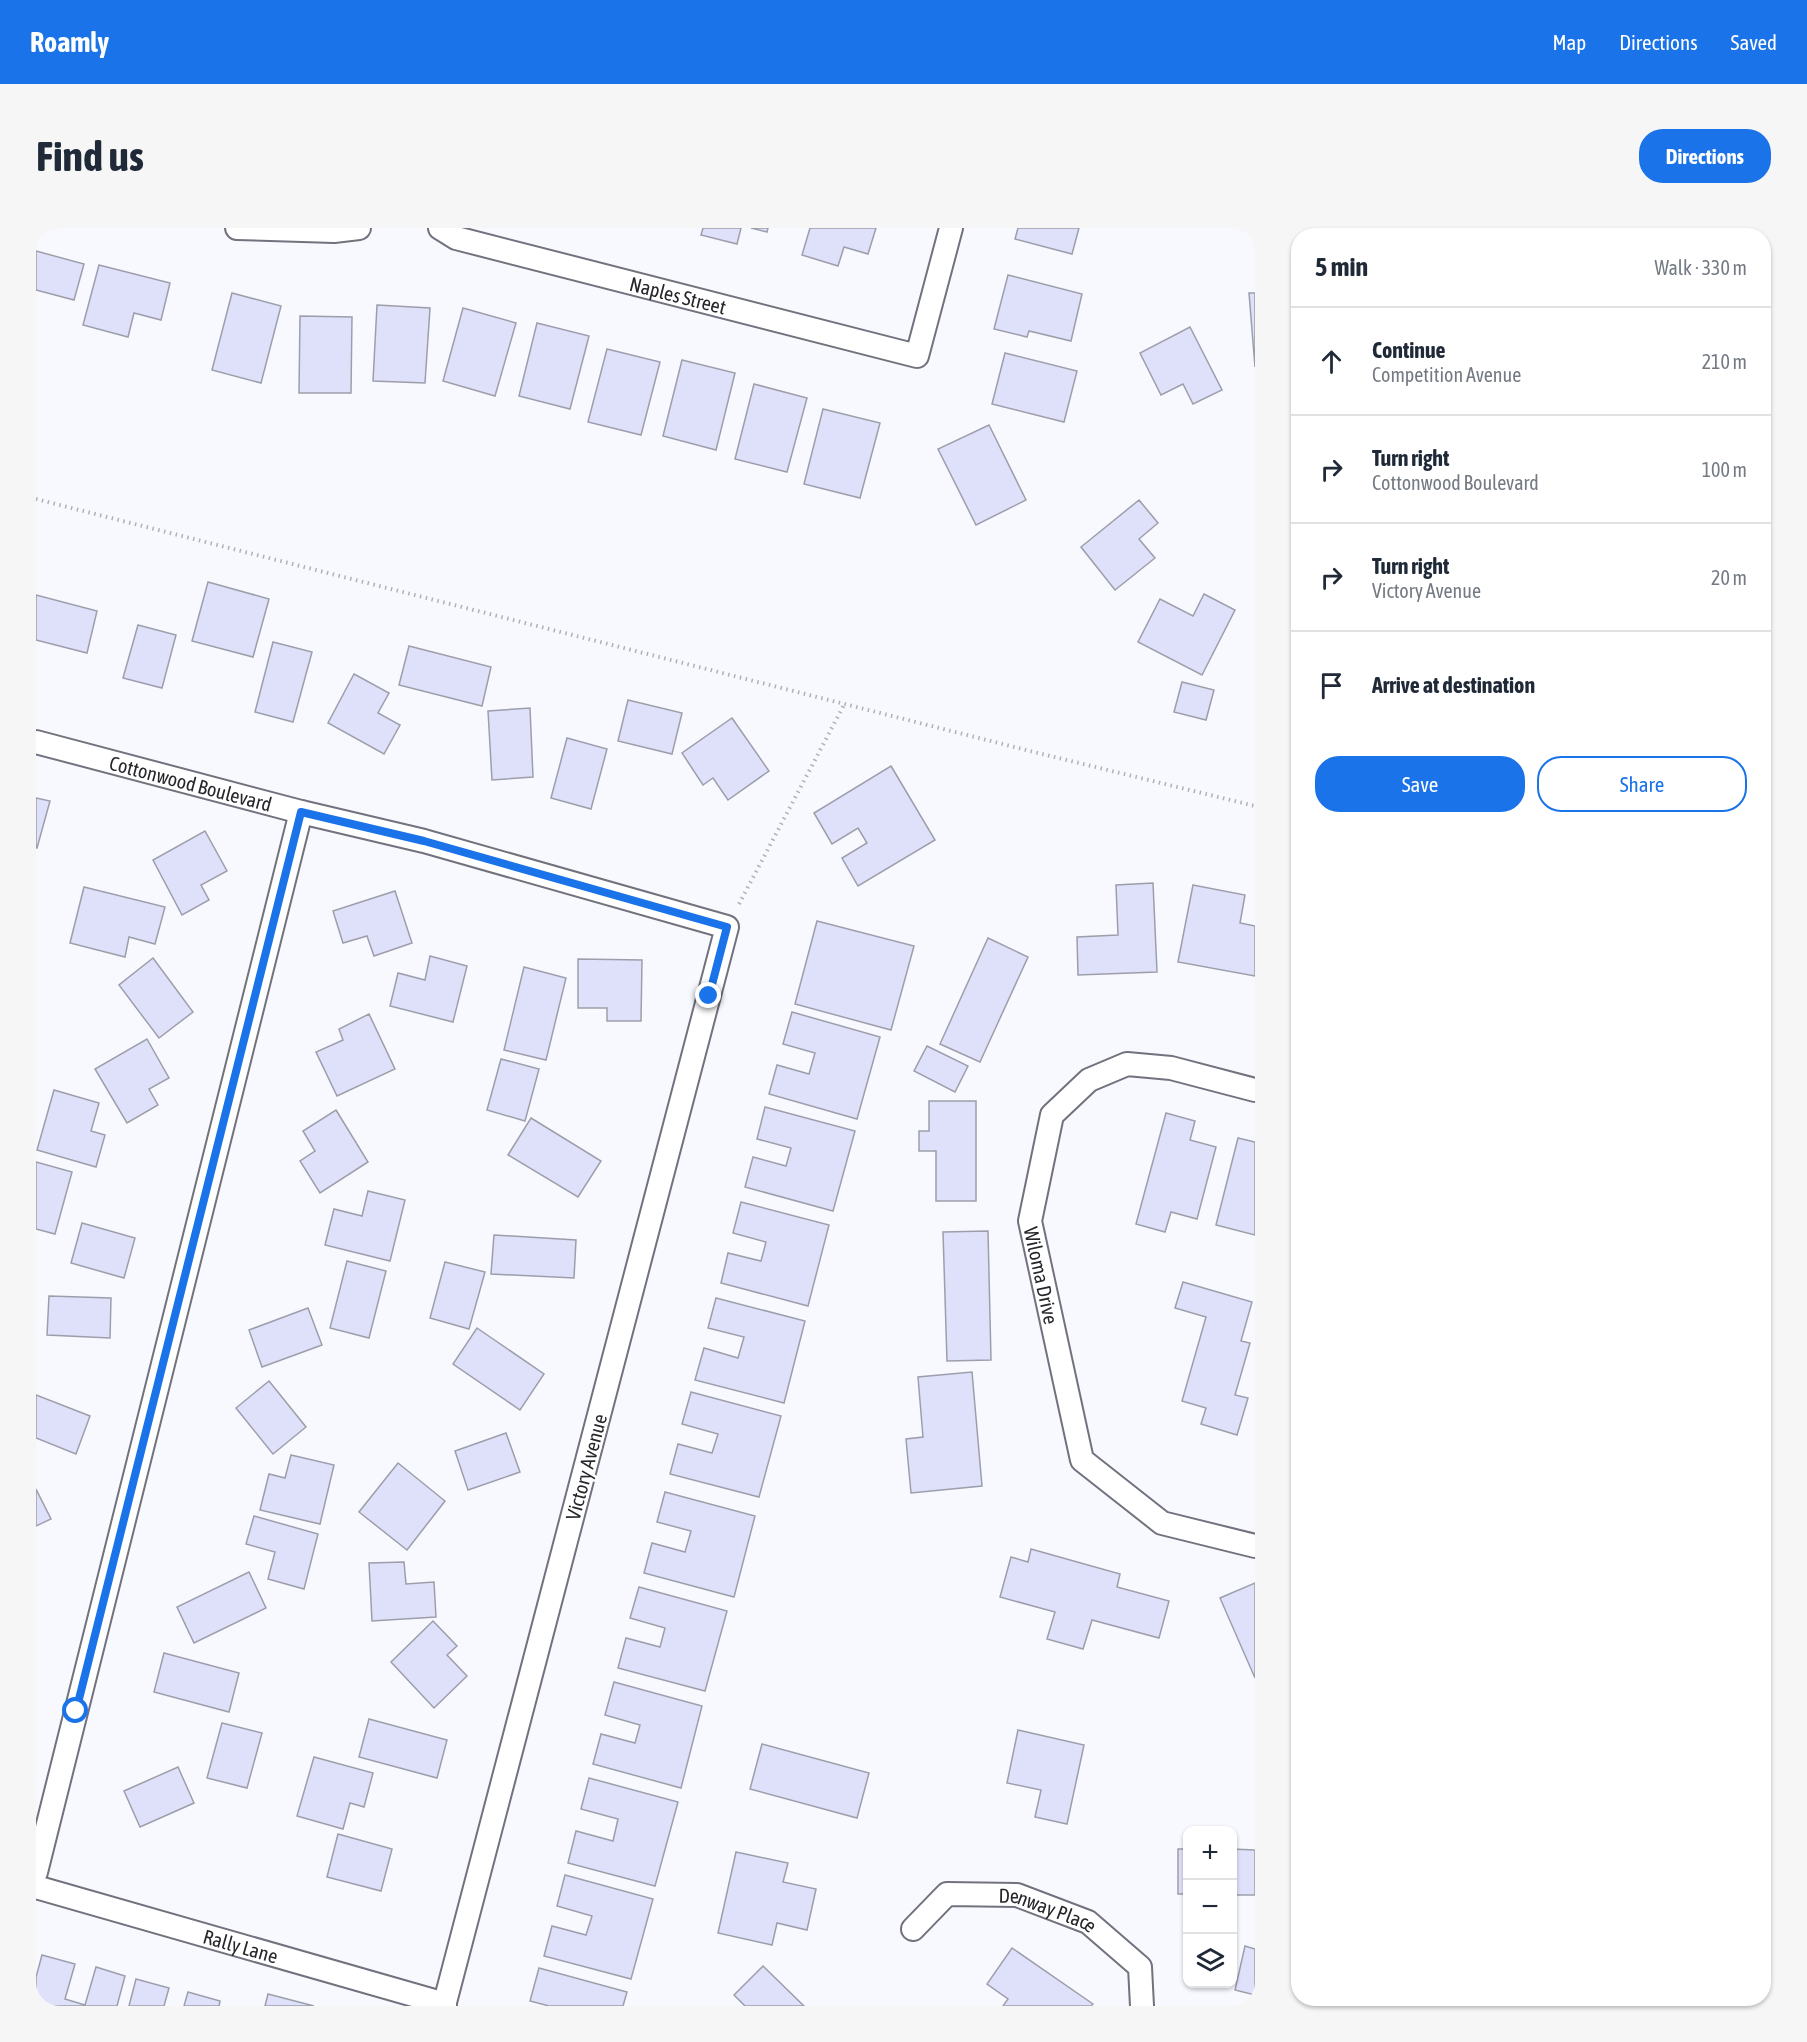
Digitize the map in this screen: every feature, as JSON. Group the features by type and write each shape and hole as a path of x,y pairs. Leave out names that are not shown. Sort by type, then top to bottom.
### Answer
{"street":[{"path":"237,228 334,231 359,228"},
{"name":"Naples Street","path":"440,228 456,238 917,356 951,228"},
{"name":"Cottonwood Boulevard","path":"36,742 301,812 424,841 727,927"},
{"path":"36,1872 301,812"},
{"name":"Victory Avenue","path":"445,2005 727,927"},
{"name":"Wiloma Drive","path":"1255,1090 1171,1068 1127,1064 1089,1080 1052,1115 1030,1221 1082,1460 1162,1522 1255,1546"},
{"name":"Rally Lane","path":"36,1887 445,2005"},
{"name":"Denway Place","path":"914,1929 947,1894 1017,1895 1088,1922 1140,1967 1142,2006"}],"path":[{"path":"36,499 1255,806"},
{"path":"727,927 845,703"}],"building":[{"path":"703,228 741,228 737,244 701,235"},
{"path":"751,228 768,228 767,232"},
{"path":"810,228 876,228 868,254 844,247 838,266 802,255"},
{"path":"1018,228 1079,228 1072,254 1015,239"},
{"path":"36,251 84,264 74,300 36,290"},
{"path":"99,265 170,283 161,320 134,313 128,337 83,325"},
{"path":"1008,275 1082,294 1071,341 1029,331 1027,337 994,329"},
{"path":"232,293 281,306 261,383 212,370"},
{"path":"1249,293 1255,293 1255,367"},
{"path":"377,305 430,308 425,383 373,381"},
{"path":"463,308 516,323 495,396 443,381"},
{"path":"300,316 352,317 351,393 299,393"},
{"path":"537,323 589,336 570,409 519,396"},
{"path":"1190,327 1222,390 1193,404 1183,384 1161,395 1140,353"},
{"path":"607,349 660,362 641,435 588,422"},
{"path":"1005,353 1077,371 1064,422 992,404"},
{"path":"682,360 735,373 716,450 663,436"},
{"path":"754,384 807,398 787,472 735,459"},
{"path":"823,409 880,423 860,498 804,484"},
{"path":"989,425 1026,500 976,525 938,449"},
{"path":"1139,500 1158,523 1139,539 1155,558 1115,590 1081,547"},
{"path":"208,582 269,599 253,657 192,641"},
{"path":"1204,594 1235,610 1202,675 1138,642 1160,599 1193,616"},
{"path":"36,595 97,611 87,653 36,640"},
{"path":"138,625 176,635 162,688 123,678"},
{"path":"273,642 312,652 293,722 255,712"},
{"path":"409,646 491,667 482,706 399,685"},
{"path":"354,674 389,693 378,713 400,725 384,754 328,723"},
{"path":"1182,682 1214,690 1206,720 1174,712"},
{"path":"628,700 682,713 672,754 618,741"},
{"path":"530,708 533,777 492,780 488,711"},
{"path":"732,718 769,771 728,800 713,778 703,785 682,753"},
{"path":"567,738 607,749 591,809 551,798"},
{"path":"891,766 935,840 858,886 842,858 867,843 858,828 832,844 814,813"},
{"path":"36,798 50,801 37,848 36,848"},
{"path":"205,831 227,871 201,885 209,900 182,915 153,860"},
{"path":"1153,883 1157,972 1078,975 1077,937 1118,935 1116,885"},
{"path":"1193,885 1245,895 1240,923 1255,926 1255,976 1178,962"},
{"path":"84,887 165,907 155,944 129,937 125,957 70,943"},
{"path":"395,891 412,943 374,956 367,936 343,943 333,911"},
{"path":"817,921 914,946 891,1030 795,1004"},
{"path":"988,938 1028,957 980,1062 940,1044"},
{"path":"430,956 467,966 453,1022 390,1006 398,973 425,980"},
{"path":"153,958 193,1012 159,1038 119,985"},
{"path":"578,959 642,960 641,1021 607,1021 607,1008 578,1008"},
{"path":"524,967 566,978 546,1060 504,1050"},
{"path":"792,1012 880,1037 857,1119 769,1094 777,1065 809,1074 815,1053 783,1044"},
{"path":"369,1014 395,1069 337,1096 316,1052 343,1040 339,1029"},
{"path":"147,1039 169,1078 149,1089 158,1105 127,1123 95,1069"},
{"path":"927,1046 968,1066 955,1092 914,1071"},
{"path":"501,1059 539,1069 525,1121 487,1110"},
{"path":"54,1090 99,1103 91,1131 105,1135 96,1167 37,1150"},
{"path":"929,1101 976,1101 976,1201 936,1201 936,1151 919,1151 919,1131 929,1131"},
{"path":"765,1107 855,1131 833,1211 745,1187 753,1157 786,1166 791,1148 757,1139"},
{"path":"336,1110 368,1162 320,1193 300,1161 315,1151 303,1131"},
{"path":"1166,1113 1195,1121 1190,1140 1216,1147 1197,1219 1171,1212 1165,1232 1136,1224"},
{"path":"531,1118 601,1161 578,1197 508,1155"},
{"path":"1238,1138 1255,1142 1255,1235 1216,1225"},
{"path":"36,1162 72,1172 55,1234 36,1229"},
{"path":"368,1191 405,1200 390,1261 325,1245 334,1209 362,1216"},
{"path":"741,1202 829,1225 808,1306 721,1283 728,1253 761,1261 766,1242 733,1233"},
{"path":"82,1223 135,1238 124,1278 71,1263"},
{"path":"988,1231 991,1360 947,1361 943,1232"},
{"path":"494,1235 576,1240 574,1278 491,1274"},
{"path":"347,1261 386,1271 369,1338 330,1328"},
{"path":"445,1262 485,1272 469,1329 430,1318"},
{"path":"1183,1282 1252,1302 1241,1341 1250,1343 1235,1395 1248,1398 1237,1435 1201,1424 1206,1408 1182,1401 1206,1317 1175,1308"},
{"path":"49,1296 111,1298 110,1338 47,1335"},
{"path":"716,1298 805,1321 784,1403 695,1380 704,1348 738,1358 744,1337 708,1328"},
{"path":"308,1308 322,1345 262,1367 249,1330"},
{"path":"477,1328 544,1374 520,1410 453,1364"},
{"path":"972,1372 982,1486 911,1493 906,1439 923,1437 918,1377"},
{"path":"269,1381 306,1427 273,1454 236,1408"},
{"path":"691,1392 781,1416 759,1497 670,1474 678,1444 712,1453 718,1434 682,1424"},
{"path":"36,1395 90,1416 76,1454 36,1438"},
{"path":"506,1433 520,1472 468,1490 455,1451"},
{"path":"291,1455 334,1465 320,1524 260,1510 269,1474 285,1478"},
{"path":"398,1463 445,1501 407,1550 359,1512"},
{"path":"36,1489 51,1519 36,1526"},
{"path":"665,1492 755,1516 734,1597 644,1573 652,1543 685,1552 691,1531 657,1522"},
{"path":"254,1516 318,1534 304,1589 268,1579 275,1552 246,1544"},
{"path":"1031,1549 1120,1574 1117,1587 1169,1601 1159,1638 1092,1620 1083,1649 1047,1639 1055,1612 1000,1597 1011,1557 1028,1562"},
{"path":"404,1562 406,1584 434,1582 436,1617 372,1621 369,1563"},
{"path":"249,1572 266,1608 194,1643 177,1607"},
{"path":"1255,1583 1255,1678 1220,1598"},
{"path":"639,1587 727,1611 705,1691 618,1668 626,1638 660,1647 665,1628 630,1618"},
{"path":"433,1621 457,1646 447,1655 467,1676 434,1708 391,1662"},
{"path":"164,1653 239,1673 229,1712 154,1692"},
{"path":"614,1682 702,1706 681,1788 593,1764 601,1734 635,1743 640,1725 605,1715"},
{"path":"369,1719 447,1740 437,1778 359,1757"},
{"path":"222,1723 262,1733 247,1788 207,1778"},
{"path":"1018,1730 1084,1745 1067,1824 1035,1817 1041,1790 1007,1783"},
{"path":"762,1744 869,1773 857,1818 750,1789"},
{"path":"314,1757 373,1773 364,1807 350,1803 343,1829 297,1816"},
{"path":"178,1767 194,1803 140,1827 124,1791"},
{"path":"589,1778 678,1802 655,1886 568,1863 576,1831 613,1841 618,1819 581,1809"},
{"path":"338,1834 392,1849 381,1891 327,1877"},
{"path":"1178,1849 1183,1849 1183,1894 1178,1894"},
{"path":"1237,1849 1255,1850 1255,1895 1237,1895"},
{"path":"736,1852 788,1863 783,1882 816,1889 807,1930 777,1923 772,1945 718,1933"},
{"path":"565,1875 653,1899 631,1979 544,1956 552,1926 586,1935 592,1916 557,1906"},
{"path":"1245,1946 1255,1949 1255,1995 1235,1990"},
{"path":"1012,1948 1093,2004 1091,2006 1003,2006 1008,1999 987,1984"},
{"path":"42,1955 75,1964 65,1999 85,2005 96,1967 125,1976 117,2006 36,2006 36,1977"},
{"path":"763,1966 804,2006 745,2006 734,1995"},
{"path":"539,1968 627,1992 623,2006 549,2006 530,2001"},
{"path":"136,1979 169,1988 164,2006 129,2006"},
{"path":"188,1992 220,2001 219,2006 184,2006"},
{"path":"268,1994 314,2006 265,2006"}],"route":[{"path":"76,1711 301,812 424,841 727,927 709,996"}]}
